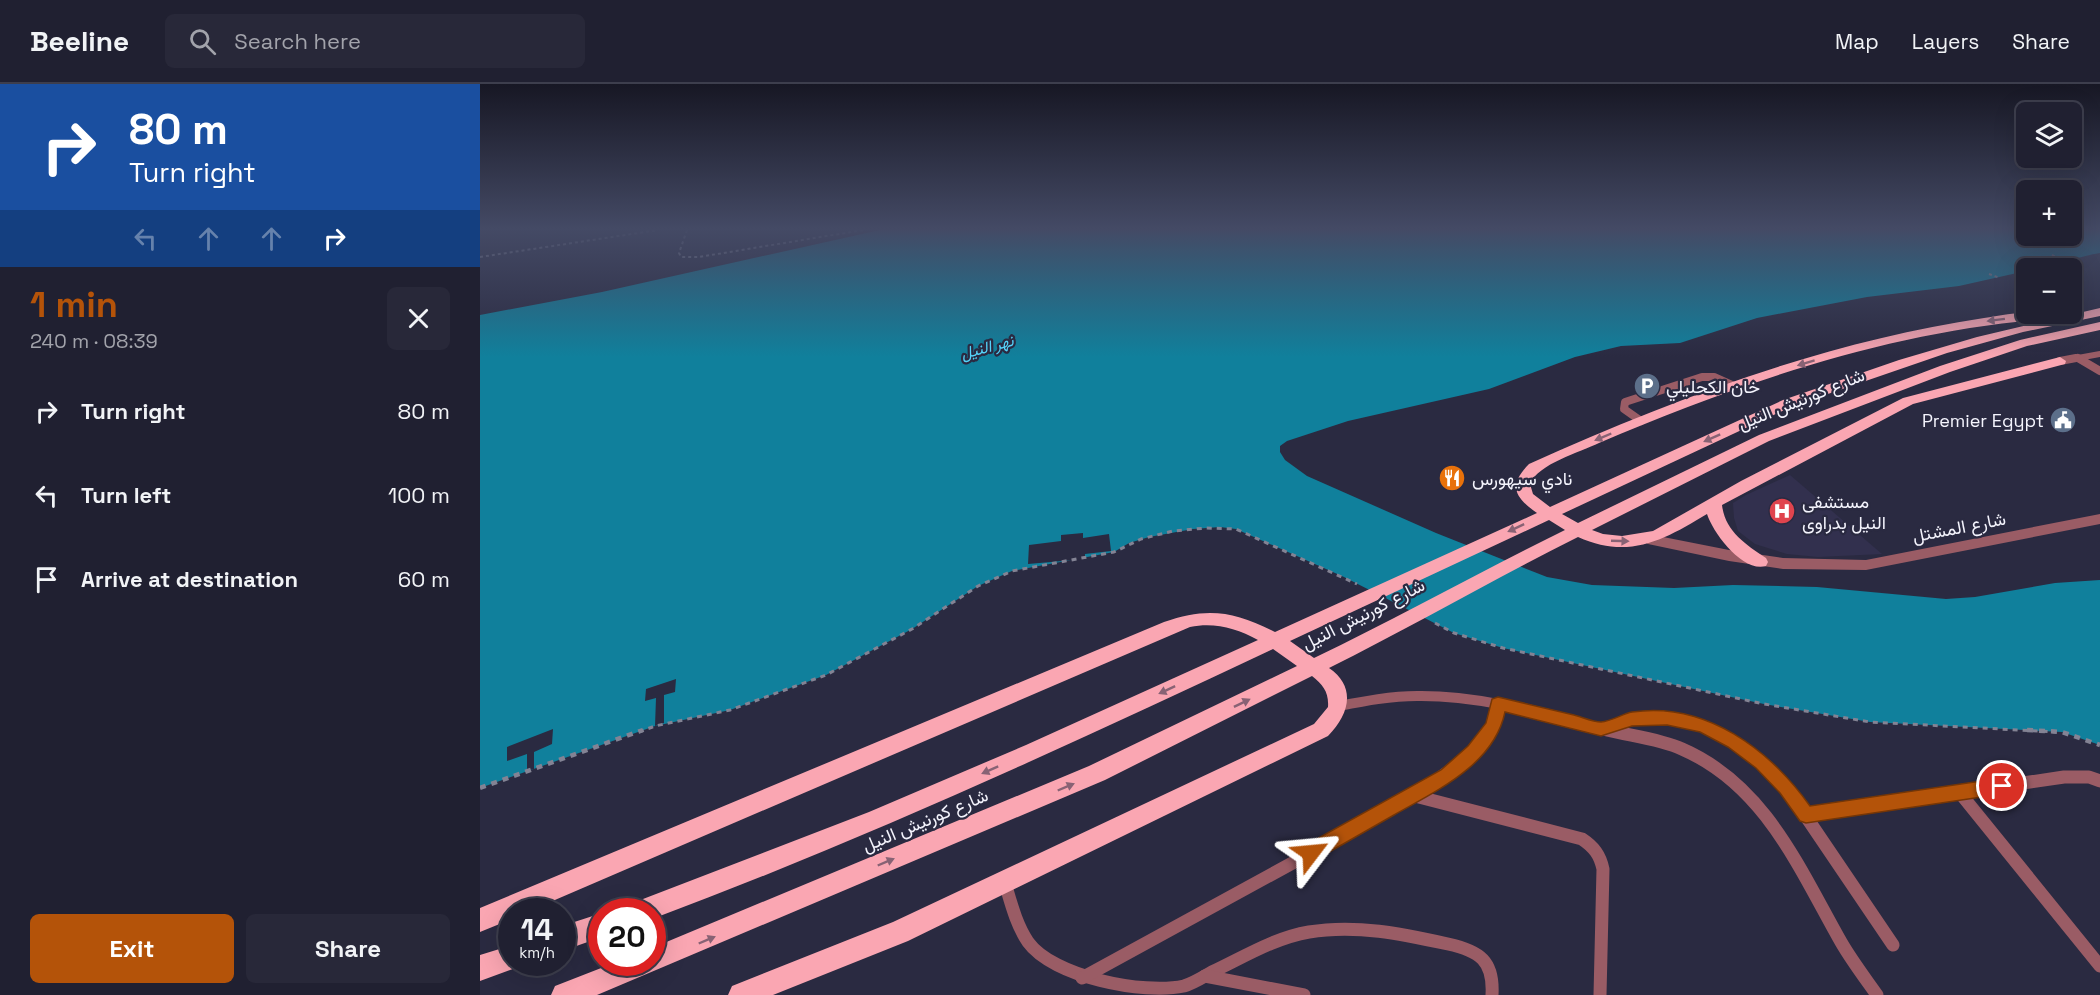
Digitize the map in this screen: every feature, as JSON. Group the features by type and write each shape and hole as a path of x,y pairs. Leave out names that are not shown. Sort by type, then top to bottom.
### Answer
{"highway":[{"path":"2060,361 1908,401 1746,483 1659,535 1648,539 1610,541 1590,537 1533,504 1524,490 1525,477 1534,467 1678,405 1807,363 1968,323 2029,316 2099,317"},
{"name":"شارع كورنيش النيل","path":"666,955 1097,774 1403,622 1492,572 1745,447 1945,369 2099,317"},
{"name":"شارع كورنيش النيل","path":"666,902 717,884 931,797 1788,403 1923,356 1995,335 2099,317"},
{"path":"2024,343 2060,361"},
{"path":"1714,503 1716,520 1728,539 1760,562"},
{"path":"480,921 1170,627 1197,619 1224,618 1250,625 1330,680 1338,692 1339,706 1333,719 1321,730 899,932 741,995"},
{"path":"480,969 498,962"},
{"path":"564,995 614,976"}],"street":[{"name":"شارع المشتل","path":"1648,539 1760,562 1809,567 1866,566 2100,519"}],"lane":[{"path":"2060,361 2100,354"},
{"path":"2078,358 2100,371"},
{"path":"1641,421 1624,409 1622,405 1625,402 1702,377 1714,377 1734,386"},
{"path":"1339,706 1377,699 1417,696 1458,698 1498,704 1681,748 1705,759 1729,775 1750,794 1801,866 1842,944 1877,995"},
{"path":"1082,978 1415,796 1448,775 1474,752 1494,725 1498,704"},
{"path":"1601,729 1632,719 1667,718 1704,726 1734,742 1762,763 1786,787 1893,945"},
{"path":"1806,815 2064,777 2089,777 2100,781"},
{"path":"1960,793 2100,966"},
{"path":"1415,796 1582,839 1593,846 1602,857 1603,869 1600,995"},
{"path":"1005,883 1021,930 1036,951 1056,968 1082,978 1164,990 1185,985 1273,941 1310,932 1347,928 1384,930 1471,949 1484,958 1492,972 1492,995"},
{"path":"1205,976 1304,995"}],"path":[{"path":"1989,274 2000,278"}],"shaded area":[{"name":"مستشفى النيل بدراوى","path":"1790,475 1882,554 1818,557 1787,554 1755,544 1738,531 1733,503"}],"water":[{"name":"نهر النيل","path":"689,273 2016,273 1959,286 1867,297 1757,318 1680,343 1621,346 1575,357 1489,389 1348,421 1287,441 1280,446 1280,452 1285,460 1307,476 1436,533 1547,577 1592,585 1674,588 1733,585 1817,587 1946,599 1975,597 2055,583 2100,580 2100,745 2062,732 1870,722 1764,704 1503,648 1454,633 1344,577 1236,529 1220,527 1149,537 1129,543 1114,552 1012,571 978,586 912,629 826,675 730,710 655,726 480,788 480,315"}],"pier":[{"path":"1083,533 1083,538 1109,534 1111,551 1085,554 1085,559 1028,564 1029,545 1061,541 1061,535"},
{"path":"676,679 675,692 664,695 664,723 655,726 656,698 645,701 646,689"},
{"path":"553,729 552,744 534,752 534,769 527,771 527,754 507,761 507,747"}],"place":[{"name":"خان الكحليلي","path":"1647,386"},
{"name":"Premier Egypt","path":"2063,420"},
{"name":"نادي سيهورس","path":"1452,478"},
{"name":"مستشفى النيل بدراوى","path":"1782,511"}],"route":[{"path":"1311,853 1415,796 1448,775 1474,752 1494,725 1498,704 1601,729 1632,719 1667,718 1704,726 1734,742 1762,763 1786,787 1806,815 2002,786"}]}
